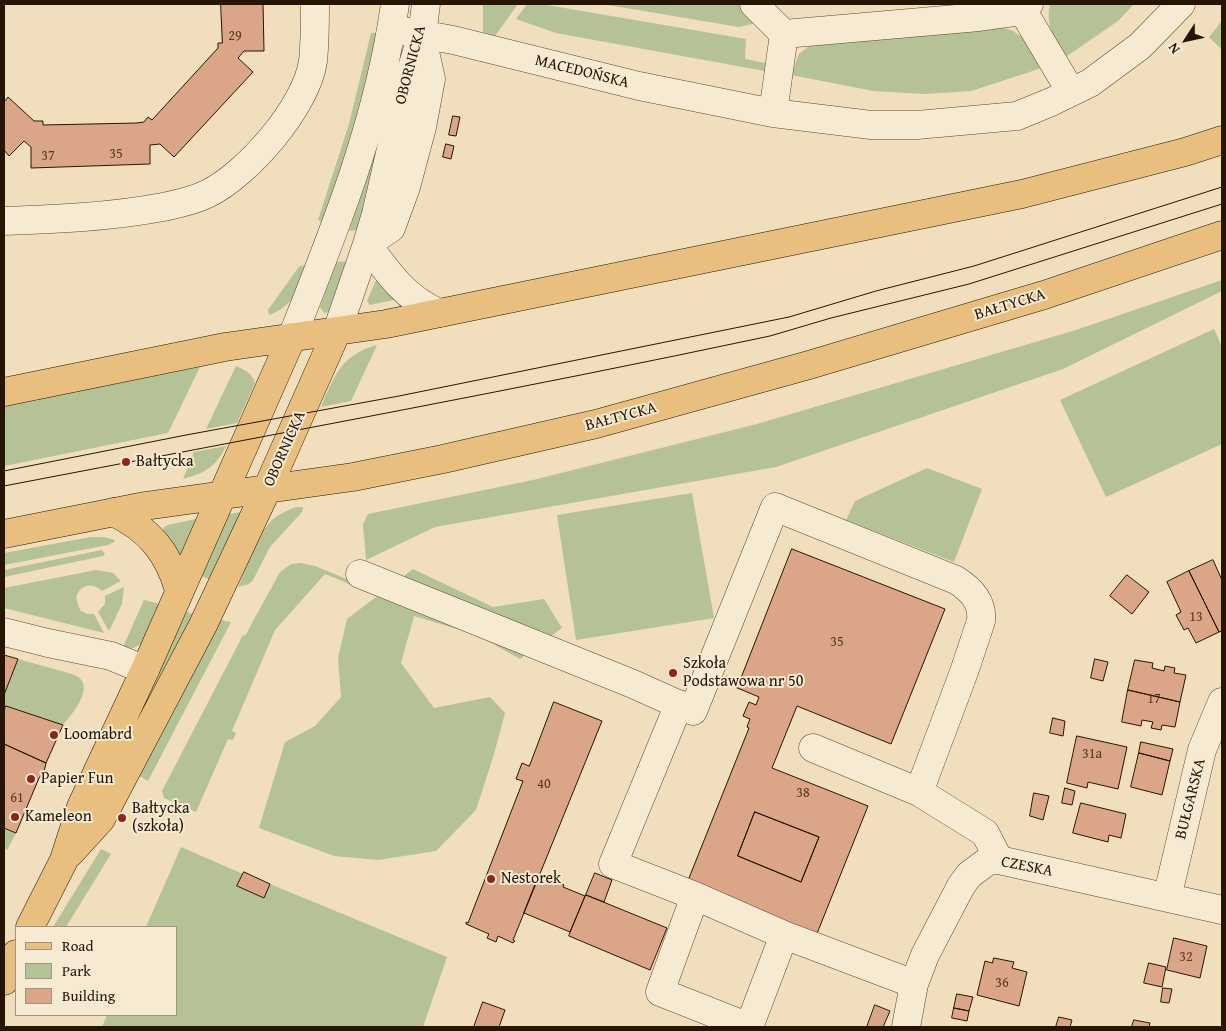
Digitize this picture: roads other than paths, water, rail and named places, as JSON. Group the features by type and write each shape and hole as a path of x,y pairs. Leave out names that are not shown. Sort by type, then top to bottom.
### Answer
{"main road":[{"path":"4,392 208,350 386,324 1022,194 1185,152 1222,140"},
{"name":"BAŁTYCKA","path":"4,534 145,506 371,474 596,424 809,365 1044,295 1222,235"},
{"name":"OBORNICKA","path":"64,860 101,819 203,625 267,489 337,331"},
{"name":"OBORNICKA","path":"31,926 64,860 81,807 292,337"},
{"path":"113,512 128,519 153,540 170,564 179,590"},
{"path":"4,981 15,956"}],"street":[{"path":"4,222 129,214 181,203 206,194 228,180 260,153 286,120 303,91 313,62 315,4"},
{"name":"OBORNICKA","path":"337,331 367,244 403,97 422,35 426,4"},
{"path":"754,4 784,34 979,17 1026,7 1071,92"},
{"name":"MACEDOŃSKA","path":"394,16 422,35 453,40 640,86 773,113 871,125 917,125 1017,116 1071,92 1090,82 1140,46 1181,4"},
{"name":"OBORNICKA","path":"292,337 328,248 366,138 394,16"},
{"path":"773,113 784,34"},
{"path":"367,244 403,290 439,313"},
{"path":"360,574 693,710 774,507 956,580 973,593 980,605 981,621 920,792"},
{"path":"4,632 111,656 144,670"},
{"name":"BUŁGARSKA","path":"1167,898 1202,750 1222,702"},
{"path":"679,704 613,864 695,896 784,935 914,984"},
{"path":"813,748 920,792 985,833 999,860"},
{"name":"CZESKA","path":"906,1027 914,984 926,955 961,886 969,875 988,861 999,860 1222,910"},
{"path":"695,896 660,992 749,1027 784,935"}],"tram line":[{"path":"4,471 399,396 789,317 876,291 974,266 1222,187"},
{"path":"4,486 483,394 770,336 831,318 969,284 1222,204"}],"place":[{"name":"Bałtycka","path":"126,462"},
{"name":"Szkoła Podstawowa nr 50","path":"673,673"},
{"name":"Loomabrd","path":"54,735"},
{"name":"Papier Fun","path":"31,779"},
{"name":"Kameleon","path":"15,817"},
{"name":"Bałtycka (szkoła)","path":"122,818"},
{"name":"Nestorek","path":"491,879"}]}
